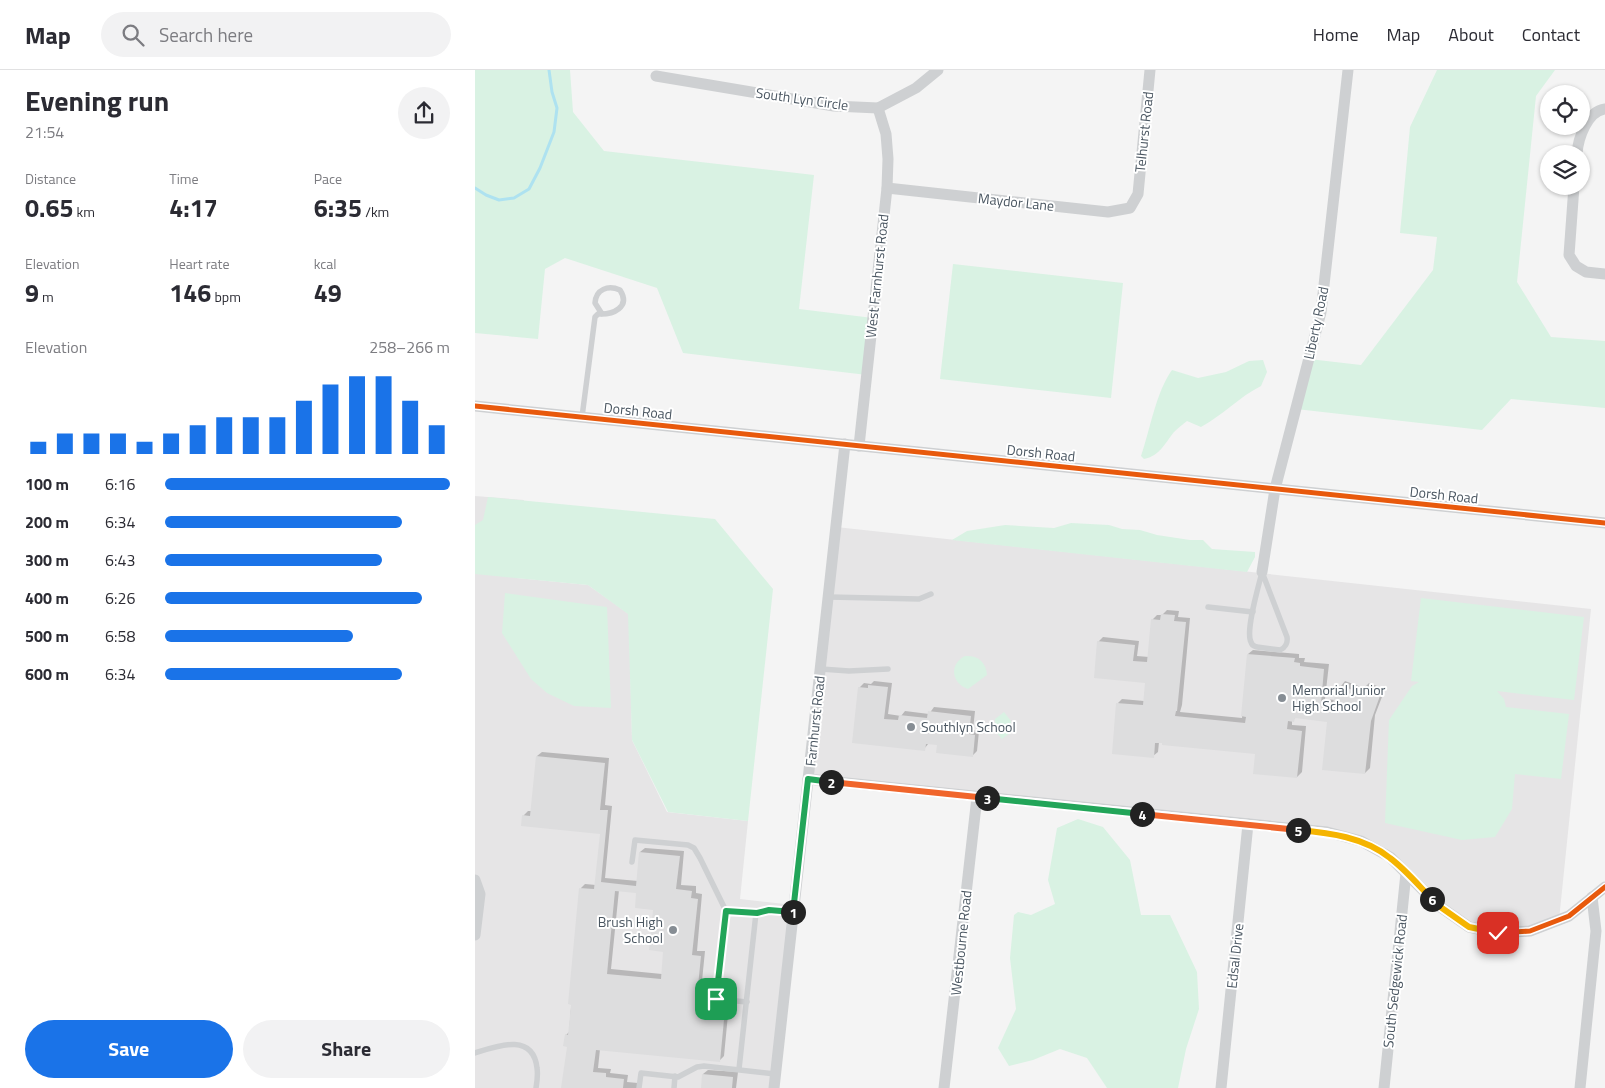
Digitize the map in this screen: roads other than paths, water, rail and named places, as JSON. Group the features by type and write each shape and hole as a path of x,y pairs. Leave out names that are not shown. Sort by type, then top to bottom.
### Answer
{"street":[{"path":"878,108 916,88 938,70"},
{"name":"Telhurst Road","path":"1138,194 1150,70"},
{"name":"Liberty Road","path":"1263,572 1275,488 1321,312 1348,70"},
{"name":"South Lyn Circle","path":"656,76 834,106 878,108"},
{"name":"West Farnhurst Road","path":"859,446 887,188 888,159 886,134 878,108"},
{"path":"1578,145 1587,121 1601,110 1605,110"},
{"name":"Maydor Lane","path":"887,188 1108,212 1129,208 1138,194"},
{"path":"1574,195 1569,255 1576,266 1586,272 1605,274"},
{"name":"Dorsh Road","path":"475,406 1605,523"},
{"name":"Farnhurst Road","path":"774,1088 845,444"},
{"path":"808,779 1327,832 1361,841 1390,857 1439,906 1469,927 1498,933 1530,931 1569,916 1605,887"},
{"name":"Westbourne Road","path":"944,1088 977,797"},
{"name":"Edsal Drive","path":"1221,1088 1248,824"},
{"name":"South Sedgewick Road","path":"1384,1088 1406,873"},
{"path":"475,880 480,894 475,928"},
{"path":"1580,1088 1596,931 1592,897"}],"lane":[{"path":"582,417 595,317 598,314 602,314 617,311 623,304 620,290 608,288 600,291 595,303 602,314"},
{"path":"1263,572 1287,638 1287,643 1280,650 1257,647 1251,643 1253,612 1263,572"},
{"path":"829,597 919,599 931,594"},
{"path":"1207,607 1253,612"},
{"path":"821,669 849,671 888,669"},
{"path":"632,862 635,840 688,845 693,848 700,858 726,911 716,999 747,1002"},
{"path":"726,911 757,913 769,910 793,912"},
{"path":"739,1069 757,913"},
{"path":"475,1053 501,1045 524,1046 534,1058 537,1068 536,1088"},
{"path":"639,1088 641,1073 678,1077 697,1067 704,1066 775,1074"},
{"path":"674,1088 675,1076"}],"waterway":[{"path":"475,188 499,200 514,198 529,189 540,168 554,132 557,108 552,92 549,70"}],"place":[{"name":"Memorial Junior High School","path":"1282,698"},
{"name":"Southlyn School","path":"911,727"},
{"name":"Brush High School","path":"673,930"}]}
